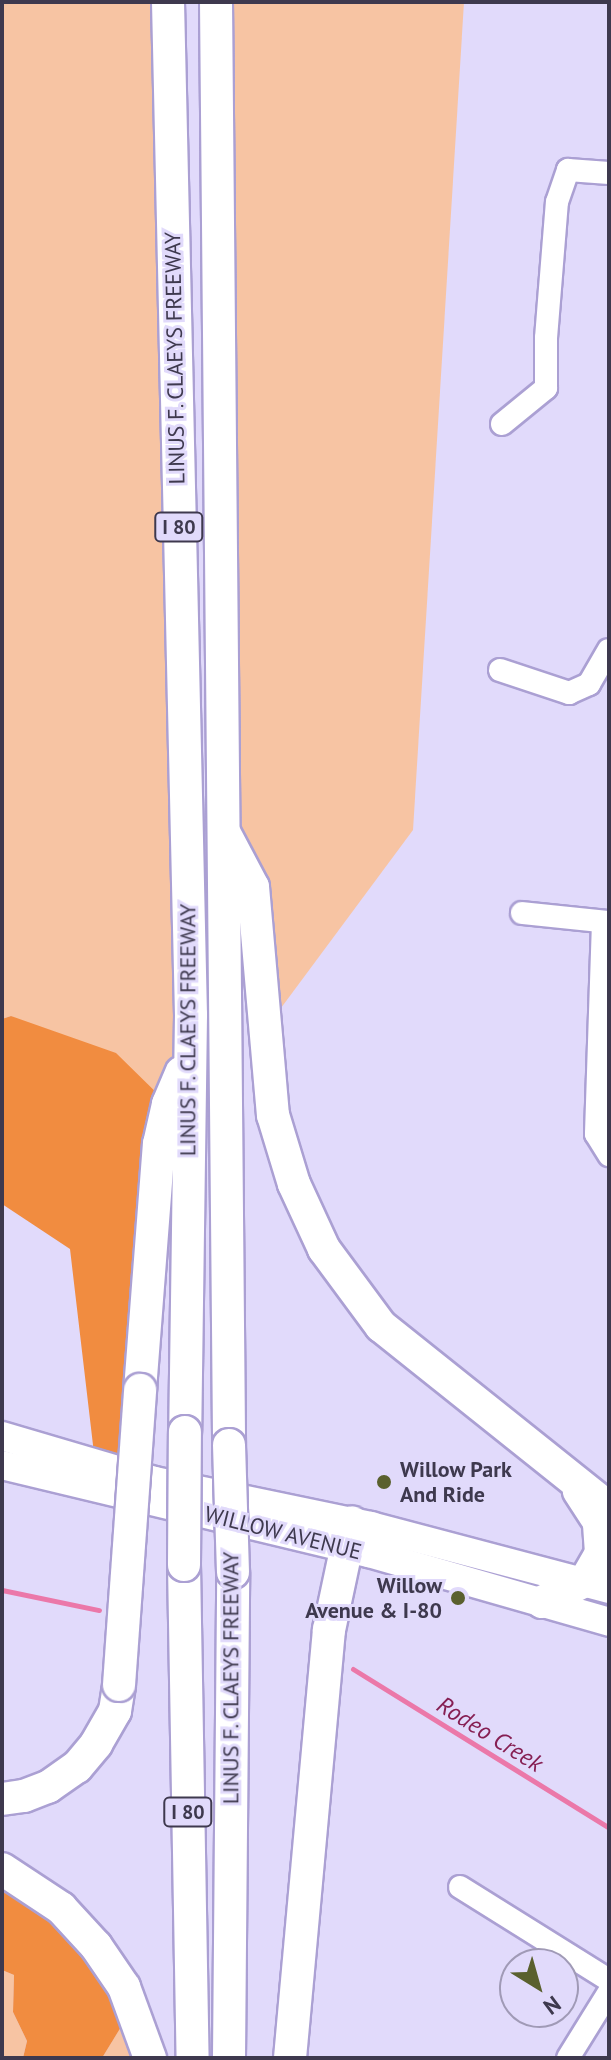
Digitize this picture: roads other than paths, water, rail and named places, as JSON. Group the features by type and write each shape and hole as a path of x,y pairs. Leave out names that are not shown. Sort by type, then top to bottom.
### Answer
{"highway":[{"path":"156,2 168,39"},
{"name":"LINUS F. CLAEYS FREEWAY","path":"168,2 191,1015 184,1565 193,2058"},
{"name":"LINUS F. CLAEYS FREEWAY","path":"216,2 222,828 233,1572 229,2058"},
{"path":"222,828 253,887 273,1115 294,1184 324,1249 381,1326 609,1508"},
{"path":"2,1799 24,1796 48,1787 77,1767 96,1744 115,1711 159,1144 168,1104 189,1056"},
{"path":"542,1602 597,1585 601,1553 599,1522 571,1478"},
{"path":"290,2058 329,1630 349,1535"},
{"path":"2,1869 61,1908 96,1946 124,1987 150,2058"}],"main road":[{"name":"WILLOW AVENUE","path":"2,1436 349,1535 609,1622"},
{"name":"WILLOW AVENUE","path":"2,1465 597,1585"}],"street":[{"path":"502,424 546,388 546,338 557,202 568,170 609,173"},
{"path":"500,670 569,693 589,684 609,650"},
{"path":"522,913 606,922 596,1134 609,1155"},
{"path":"460,1887 609,1980"},
{"path":"568,2058 609,1992"}],"waterway":[{"name":"Rodeo Creek","path":"2,1590 99,1610"},
{"name":"Rodeo Creek","path":"353,1669 609,1828"}],"place":[{"name":"Willow Park And Ride","path":"384,1482"},
{"name":"Willow Avenue & I-80","path":"458,1598"}]}
